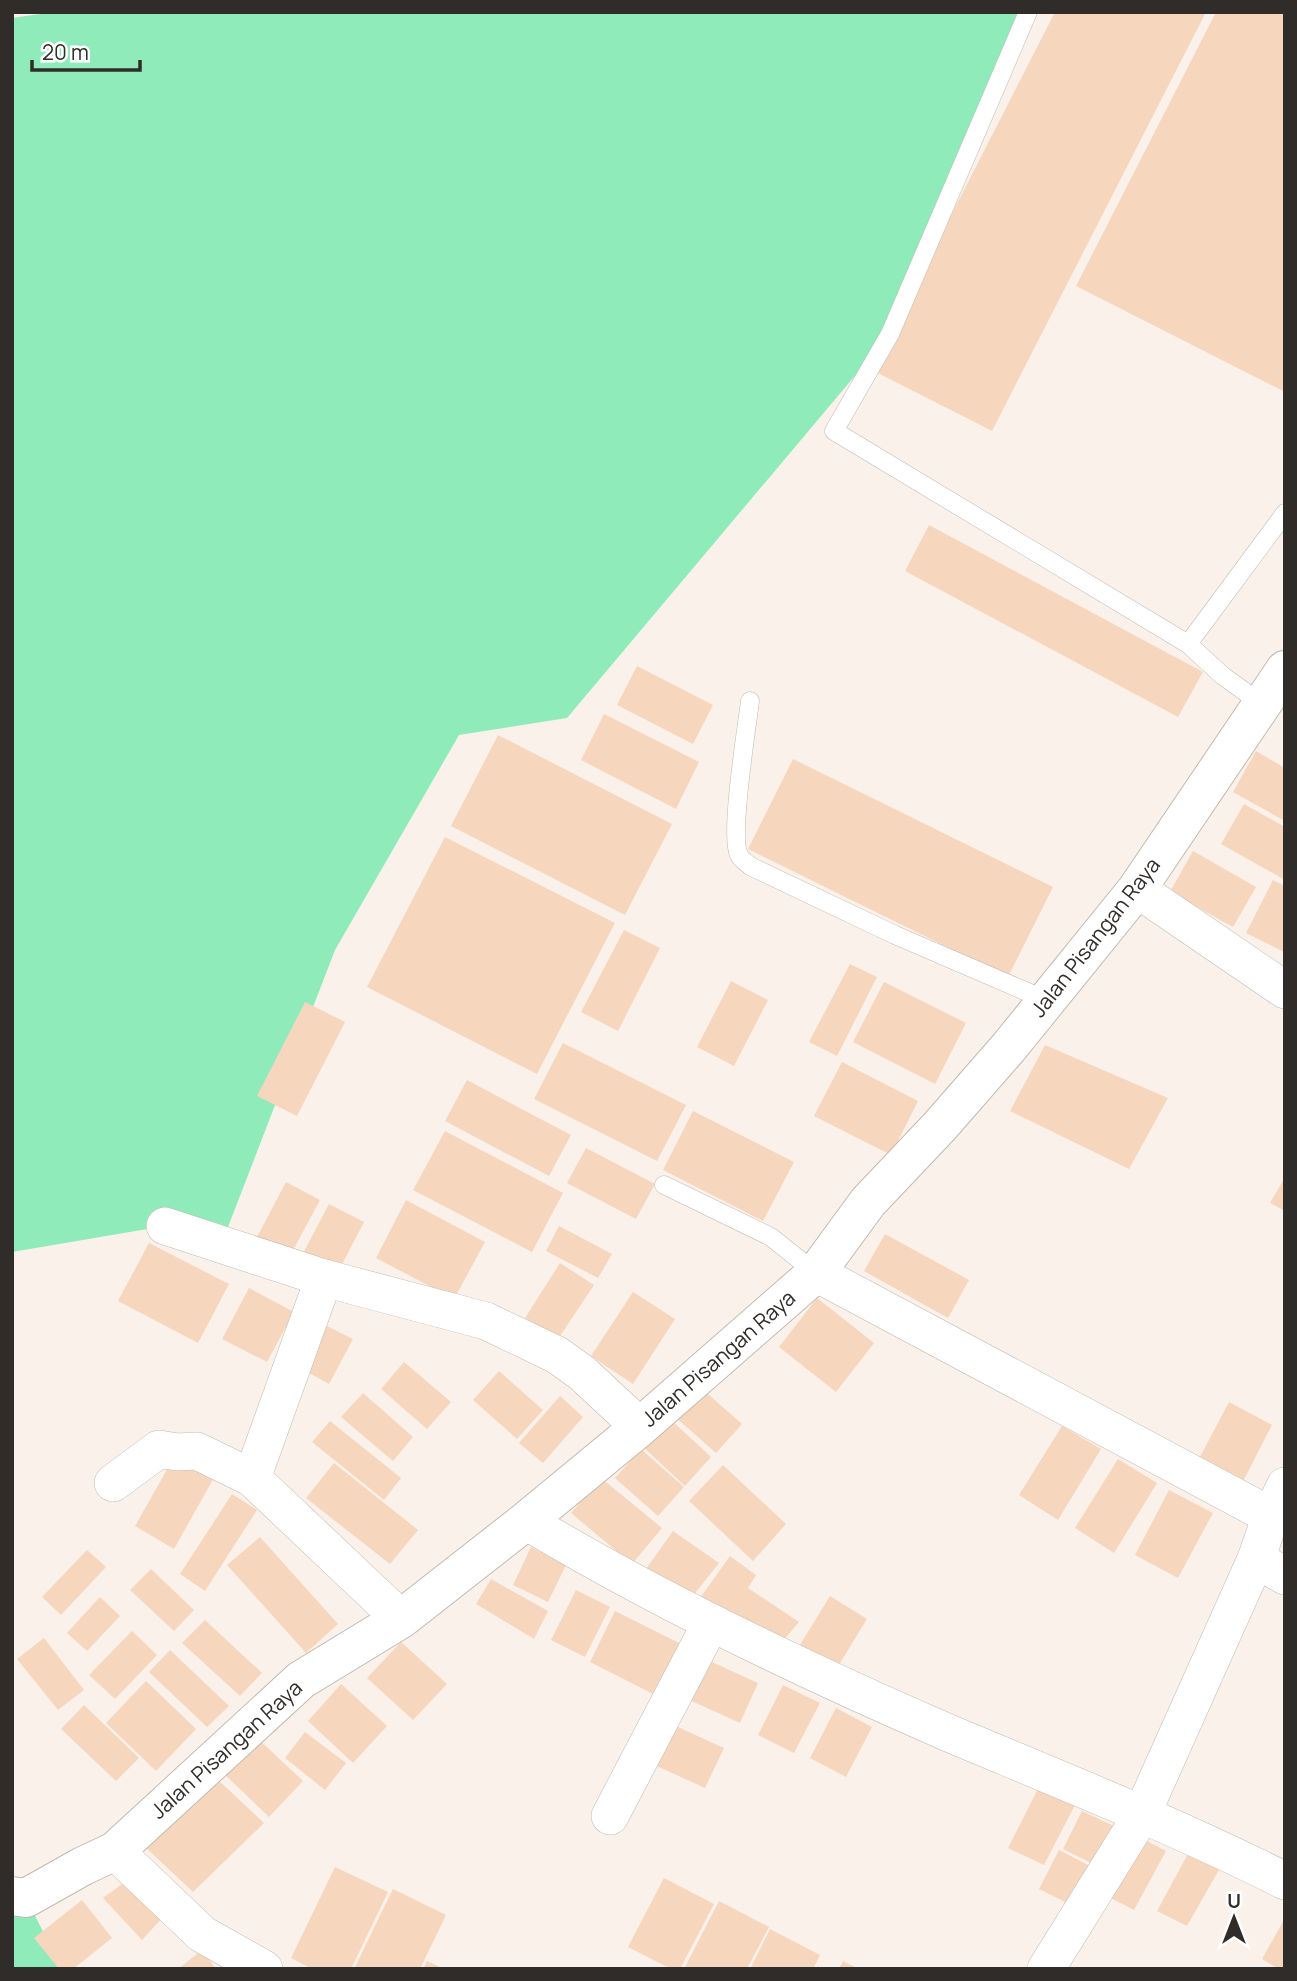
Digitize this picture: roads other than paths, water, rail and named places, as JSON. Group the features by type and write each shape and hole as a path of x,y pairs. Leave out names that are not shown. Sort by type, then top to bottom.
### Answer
{"street":[{"name":"Jalan Pisangan Raya","path":"19,1897 115,1851 301,1680 401,1619 526,1521 816,1273 868,1202 940,1126 1009,1047 1137,889 1276,688"},
{"path":"1137,889 1285,990"},
{"path":"165,1226 324,1278 486,1321 522,1336 557,1354 582,1373 639,1427"},
{"path":"816,1273 1278,1501 1270,1568 1142,1816 1060,1964"},
{"path":"253,1478 324,1278"},
{"path":"113,1483 159,1449 197,1451 253,1478 401,1619"},
{"path":"526,1521 712,1623 948,1732 1285,1881"},
{"path":"611,1816 712,1623"},
{"path":"115,1851 202,1934 264,1969"}],"lane":[{"path":"1028,12 890,334 834,431 1188,645 1223,676 1276,688"},
{"path":"1188,645 1285,513"},
{"path":"750,701 736,820 739,855 750,866 895,935 1046,1000"},
{"path":"664,1185 771,1237 816,1273"}]}
